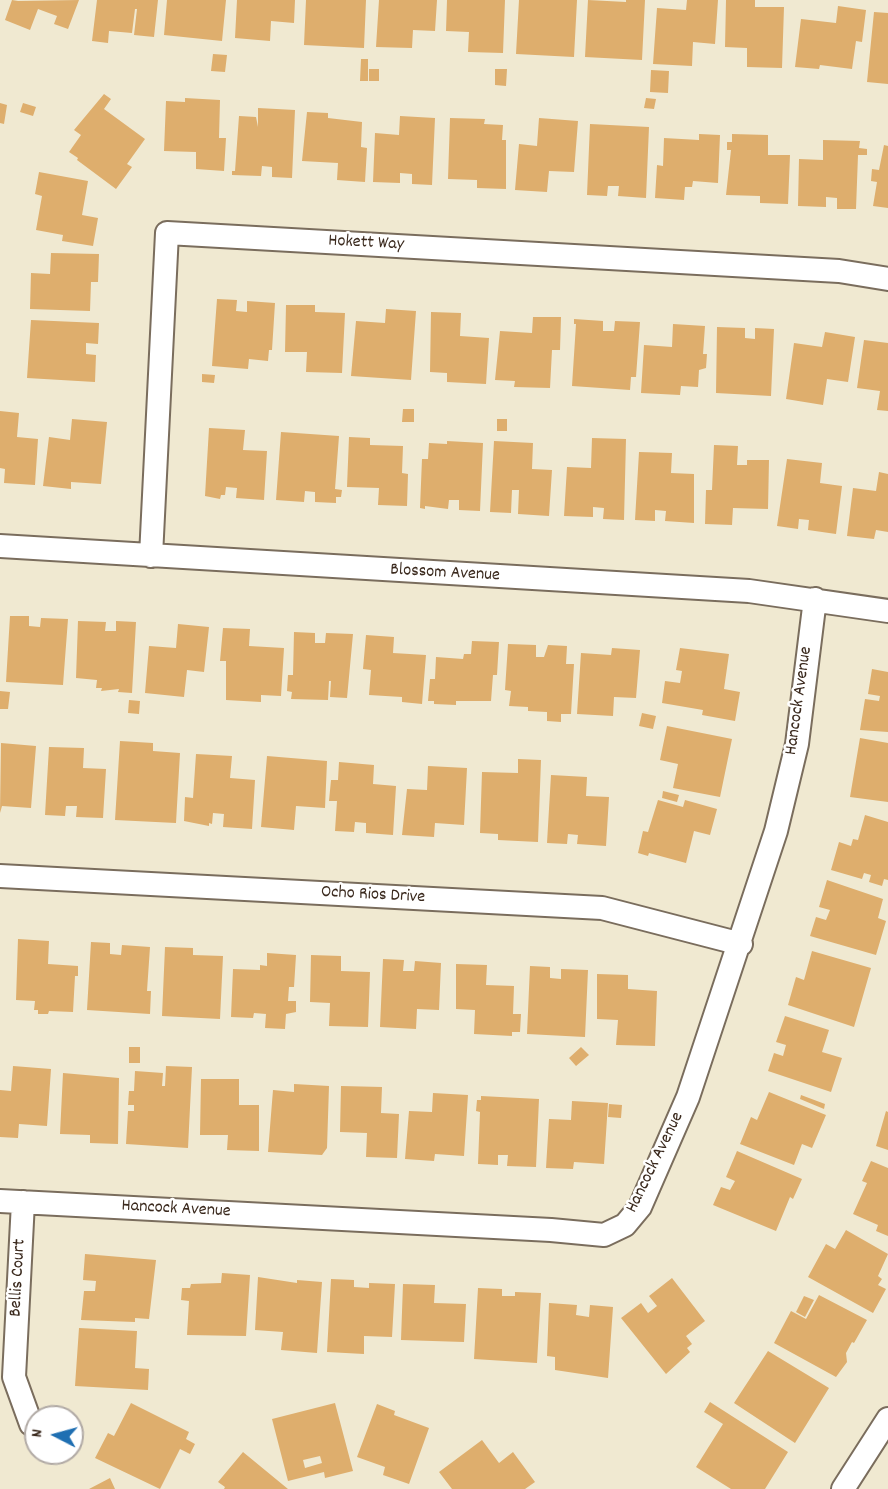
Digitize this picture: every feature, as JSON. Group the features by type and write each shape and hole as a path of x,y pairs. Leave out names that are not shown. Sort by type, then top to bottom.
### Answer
{"street":[{"name":"Hokett Way","path":"151,556 167,233 839,271 888,279"},
{"name":"Blossom Avenue","path":"0,546 749,591 814,598 888,611"},
{"name":"Hancock Avenue","path":"0,1201 551,1230 604,1235 625,1225 640,1207 688,1097 741,944 776,831 796,744 814,598"},
{"name":"Ocho Rios Drive","path":"0,876 602,908 741,944"},
{"name":"Bellis Court","path":"23,1202 14,1377 24,1405"},
{"path":"843,1489 888,1419"}],"building":[{"path":"12,0 79,0 68,29 54,24 57,16 38,9 30,30 5,20"},
{"path":"97,0 158,0 154,37 134,35 137,9 135,9 132,33 109,31 108,43 92,41"},
{"path":"167,0 226,0 222,41 164,35"},
{"path":"237,0 295,0 294,23 271,21 270,41 235,38"},
{"path":"306,0 366,0 364,48 304,45"},
{"path":"379,0 437,0 435,31 413,30 412,48 376,47"},
{"path":"447,0 505,0 503,53 468,52 469,32 446,31"},
{"path":"519,0 577,0 574,57 516,54"},
{"path":"588,0 626,2 626,0 645,0 642,60 585,57"},
{"path":"687,0 718,0 715,44 693,42 692,66 653,64 657,8 686,10"},
{"path":"726,0 755,0 755,7 784,7 782,68 747,67 747,48 725,47"},
{"path":"838,6 866,10 862,42 856,41 852,69 820,65 819,69 795,67 801,19 836,23"},
{"path":"874,12 888,13 888,84 867,82"},
{"path":"213,54 227,55 225,72 211,71"},
{"path":"361,59 368,59 368,81 360,81"},
{"path":"369,69 379,69 379,81 369,81"},
{"path":"495,69 507,69 506,86 495,85"},
{"path":"651,70 669,71 668,93 650,92"},
{"path":"104,94 111,99 104,109 145,139 127,164 132,167 116,189 69,152 81,135 74,130"},
{"path":"185,98 220,100 219,138 226,138 224,171 196,169 196,152 164,151 166,101 185,102"},
{"path":"646,98 656,99 654,109 644,108"},
{"path":"0,103 7,105 4,124 0,123"},
{"path":"23,103 36,107 33,116 20,112"},
{"path":"258,108 295,110 292,178 272,177 272,167 262,166 261,176 232,175 232,171 235,171 239,116 256,117 258,127"},
{"path":"307,112 328,113 328,118 362,122 361,147 367,148 365,182 337,180 338,163 302,161"},
{"path":"400,116 435,118 432,185 412,184 412,174 400,173 400,183 373,182 375,133 399,135"},
{"path":"450,118 485,119 484,124 503,125 502,140 506,140 506,189 477,188 477,180 448,179"},
{"path":"539,118 578,121 574,172 549,171 547,192 515,190 519,144 537,146"},
{"path":"590,124 649,127 646,198 618,196 619,186 608,186 607,196 587,195"},
{"path":"699,134 720,135 718,183 693,181 692,187 685,187 684,200 655,198 657,165 663,166 664,138 699,140"},
{"path":"732,134 768,135 768,155 790,155 788,204 760,203 760,196 726,195 731,150 727,150 727,142 732,142"},
{"path":"823,140 860,141 859,148 867,149 867,155 858,155 856,209 837,209 837,198 826,197 826,207 798,206 799,159 823,160"},
{"path":"884,145 888,146 888,208 873,206 877,182 871,181 872,169 879,170"},
{"path":"39,172 88,181 82,215 98,218 93,246 62,241 63,235 36,230 42,196 35,194"},
{"path":"51,253 99,254 98,282 91,282 90,311 30,309 31,273 50,274"},
{"path":"217,299 237,300 236,311 247,312 247,301 275,303 272,350 269,350 268,361 249,359 248,369 212,366"},
{"path":"286,305 315,305 315,312 345,313 342,373 306,372 307,352 285,352"},
{"path":"386,309 416,311 411,380 351,376 356,321 385,323"},
{"path":"431,312 461,313 460,336 489,338 486,384 447,382 447,373 430,372"},
{"path":"533,317 561,317 560,350 552,350 550,388 514,387 515,381 495,380 500,331 532,333"},
{"path":"574,319 603,321 603,331 614,331 615,321 640,322 636,377 631,377 630,390 572,386 576,324 574,324"},
{"path":"31,320 99,323 98,344 86,343 86,354 96,355 95,382 27,378"},
{"path":"673,324 705,326 703,354 707,354 706,368 699,370 698,387 681,386 680,395 641,393 644,345 672,347"},
{"path":"717,327 745,328 745,338 755,339 755,328 774,329 771,396 716,393"},
{"path":"825,332 855,337 848,382 827,379 823,405 786,399 794,343 822,347"},
{"path":"864,340 888,343 888,411 877,410 880,391 857,388"},
{"path":"202,374 215,375 214,383 202,382"},
{"path":"403,409 414,409 414,422 402,422"},
{"path":"0,411 19,413 17,437 38,439 35,485 4,483 5,469 0,468"},
{"path":"72,419 107,422 101,484 71,482 71,489 43,486 49,437 70,440"},
{"path":"497,419 507,419 507,431 497,431"},
{"path":"209,428 245,430 243,450 267,451 264,500 236,498 237,488 226,487 225,495 221,495 220,499 205,496"},
{"path":"281,432 339,436 335,489 342,490 341,497 336,497 336,503 315,502 315,492 305,491 304,502 276,500"},
{"path":"349,437 370,438 370,445 403,446 402,473 408,474 407,506 378,505 379,488 347,487"},
{"path":"592,438 626,439 624,520 603,519 604,508 593,507 593,517 564,516 567,467 591,468"},
{"path":"447,441 483,443 480,511 459,510 459,500 449,500 448,509 425,506 425,509 420,508 422,459 428,459 429,443 447,444"},
{"path":"494,441 533,443 532,469 552,470 549,516 518,514 519,490 512,490 511,513 490,512"},
{"path":"714,445 738,446 737,465 747,465 747,460 769,460 768,509 733,508 732,525 705,524 706,490 712,490"},
{"path":"639,452 672,453 671,473 694,474 694,523 665,521 666,511 655,510 655,521 635,520"},
{"path":"787,459 822,463 820,483 842,486 836,534 808,530 809,520 799,519 798,529 777,526"},
{"path":"879,472 888,474 888,532 876,530 874,539 847,536 853,488 876,491"},
{"path":"10,616 29,616 29,626 40,627 41,618 68,619 63,685 6,682"},
{"path":"78,621 106,622 105,631 116,631 116,621 136,622 132,693 118,692 119,689 101,691 102,688 96,688 97,680 76,678"},
{"path":"178,624 209,627 204,672 187,670 184,697 145,693 149,646 176,648"},
{"path":"223,628 250,629 249,646 284,648 281,696 261,695 261,702 226,700 226,661 220,661"},
{"path":"294,632 315,633 315,643 325,643 326,633 353,634 347,698 330,697 331,681 329,681 328,700 291,699 292,692 287,691 288,675 293,675"},
{"path":"366,635 394,637 393,653 426,655 422,704 402,702 402,697 369,695 371,670 363,669"},
{"path":"472,641 499,642 497,675 493,675 491,701 456,701 456,705 434,704 434,701 428,701 430,679 435,679 436,657 463,659 464,654 471,654"},
{"path":"508,644 536,645 536,657 544,657 548,645 567,646 566,664 574,664 571,714 561,714 561,722 547,721 547,712 528,711 528,707 509,706 511,691 505,690"},
{"path":"612,648 640,650 636,698 614,697 613,716 577,714 581,653 611,655"},
{"path":"680,648 729,654 724,689 740,692 735,721 702,715 703,710 662,703 665,681 680,683 682,671 676,670"},
{"path":"872,669 888,672 888,732 860,730 865,699 879,701 880,696 868,694"},
{"path":"0,691 10,692 8,709 0,709"},
{"path":"129,700 140,701 139,714 128,713"},
{"path":"642,713 656,716 653,729 639,726"},
{"path":"667,726 732,739 720,797 673,788 678,764 660,760"},
{"path":"860,738 888,743 888,802 850,797"},
{"path":"120,741 153,743 153,751 180,753 176,823 115,820"},
{"path":"1,743 36,746 31,808 2,806 0,813"},
{"path":"49,747 84,748 83,768 106,769 103,818 76,817 77,806 66,806 65,816 45,815"},
{"path":"196,754 232,756 230,778 255,780 252,829 223,827 224,814 213,813 212,824 209,823 209,826 184,821 185,797 193,798"},
{"path":"267,756 327,761 325,808 296,806 294,830 261,827"},
{"path":"518,759 541,760 538,842 498,840 498,834 480,833 482,772 518,773"},
{"path":"339,762 374,765 373,784 396,786 393,835 366,833 366,823 355,822 354,832 335,831 337,801 329,801 331,780 338,780"},
{"path":"428,766 467,768 464,825 435,823 434,837 402,835 407,789 427,790"},
{"path":"551,775 587,777 586,796 609,797 606,846 577,844 578,835 568,834 567,844 547,843"},
{"path":"663,791 679,795 677,802 662,798"},
{"path":"658,800 683,807 685,800 717,809 710,835 694,831 686,863 649,853 648,856 638,853 643,831 648,832"},
{"path":"865,815 888,822 888,880 884,879 882,886 869,882 871,875 864,873 862,879 831,870 839,842 851,846 853,839 858,840"},
{"path":"827,880 883,899 878,918 886,921 876,955 810,936 816,917 826,920 830,910 819,907"},
{"path":"18,939 49,941 48,964 78,966 78,976 75,976 73,1012 49,1011 48,1014 38,1014 38,1010 34,1010 35,1001 16,1000"},
{"path":"91,942 110,943 110,954 121,955 122,945 150,947 147,991 151,991 150,1014 87,1010"},
{"path":"165,947 193,948 193,955 223,956 220,1019 162,1016"},
{"path":"812,951 871,968 854,1027 788,1005 796,977 804,980"},
{"path":"267,953 296,955 294,987 289,987 288,1001 296,1001 296,1012 286,1014 285,1029 265,1028 266,1014 254,1013 253,1018 231,1017 233,969 260,970 260,965 267,966"},
{"path":"311,955 341,956 341,971 370,972 368,1027 329,1026 330,1003 310,1002"},
{"path":"383,959 404,960 403,971 414,971 415,961 441,963 439,1010 417,1009 416,1029 380,1027"},
{"path":"456,964 487,965 486,985 514,986 513,1014 521,1014 520,1032 512,1032 512,1036 474,1034 475,1010 456,1009"},
{"path":"530,966 550,967 550,978 561,979 561,969 588,970 585,1037 527,1034"},
{"path":"597,974 628,975 628,989 657,991 655,1046 616,1045 618,1020 597,1019"},
{"path":"785,1016 829,1030 822,1052 842,1058 831,1092 768,1071 774,1053 783,1056 786,1045 776,1042"},
{"path":"129,1047 140,1047 140,1063 129,1063"},
{"path":"581,1047 589,1055 576,1066 569,1058"},
{"path":"13,1066 51,1069 47,1126 19,1124 18,1138 0,1137 0,1090 11,1091"},
{"path":"166,1066 192,1067 188,1148 126,1144 128,1111 134,1111 134,1105 128,1105 129,1091 134,1091 135,1071 163,1073 162,1086 165,1086"},
{"path":"63,1073 119,1078 118,1144 90,1143 90,1135 60,1134"},
{"path":"201,1079 239,1079 239,1105 259,1105 259,1151 227,1150 228,1135 200,1135"},
{"path":"294,1084 329,1086 327,1148 322,1155 268,1152 273,1090 294,1092"},
{"path":"341,1086 382,1087 381,1113 399,1114 397,1158 366,1157 367,1133 340,1132"},
{"path":"769,1092 826,1115 812,1148 802,1144 794,1165 740,1144 751,1117 757,1120"},
{"path":"433,1093 468,1095 464,1156 435,1154 434,1161 405,1159 409,1111 432,1112"},
{"path":"801,1095 825,1104 824,1109 800,1099"},
{"path":"481,1096 539,1099 536,1167 507,1166 508,1155 498,1155 498,1165 478,1164 480,1112 476,1111 477,1100 481,1100"},
{"path":"572,1101 608,1103 604,1164 574,1162 573,1169 546,1168 549,1119 571,1120"},
{"path":"609,1104 622,1105 621,1118 608,1117"},
{"path":"886,1111 888,1112 888,1150 876,1146"},
{"path":"737,1151 802,1179 793,1199 790,1197 776,1231 713,1205 721,1187 730,1190 735,1181 726,1177"},
{"path":"871,1161 888,1168 888,1236 876,1231 878,1225 853,1214 867,1183 862,1181"},
{"path":"846,1230 888,1254 878,1276 882,1279 878,1285 886,1289 873,1313 808,1277 826,1244 835,1249"},
{"path":"85,1254 156,1260 149,1319 135,1318 135,1322 81,1320 84,1291 95,1291 96,1281 83,1280"},
{"path":"222,1273 250,1275 246,1336 187,1335 189,1301 181,1300 182,1288 190,1288 191,1284 221,1283"},
{"path":"258,1277 297,1283 297,1280 322,1282 317,1353 281,1350 283,1332 255,1330"},
{"path":"672,1278 705,1321 686,1336 692,1344 687,1348 690,1352 666,1374 621,1318 641,1303 648,1313 657,1306 649,1296"},
{"path":"331,1279 354,1280 354,1287 369,1288 369,1283 395,1284 392,1337 364,1336 364,1354 327,1352"},
{"path":"403,1284 435,1285 434,1303 466,1304 464,1342 401,1340"},
{"path":"478,1288 502,1289 502,1296 515,1296 515,1292 541,1293 537,1363 474,1359"},
{"path":"819,1295 867,1320 846,1353 847,1362 836,1377 774,1343 791,1311 806,1319"},
{"path":"804,1296 814,1300 805,1317 796,1312"},
{"path":"549,1303 577,1305 576,1315 589,1317 590,1305 613,1307 608,1378 555,1370 555,1357 547,1356"},
{"path":"79,1328 137,1331 135,1368 149,1369 148,1390 75,1386"},
{"path":"768,1351 829,1388 795,1443 734,1403"},
{"path":"710,1402 788,1452 765,1489 731,1489 696,1467 723,1424 704,1412"},
{"path":"131,1403 189,1432 186,1439 195,1444 190,1454 180,1449 160,1489 95,1458 108,1433 114,1436"},
{"path":"335,1403 353,1471 325,1478 324,1472 288,1481 272,1419","holes":["320,1456 322,1463 305,1468 303,1460"]},
{"path":"377,1404 395,1411 394,1415 429,1428 409,1484 383,1475 385,1467 357,1457"},
{"path":"482,1440 499,1463 513,1452 535,1482 525,1489 452,1489 439,1472"},
{"path":"243,1452 288,1489 224,1489 225,1487 218,1482"},
{"path":"110,1478 115,1489 89,1489"}]}
